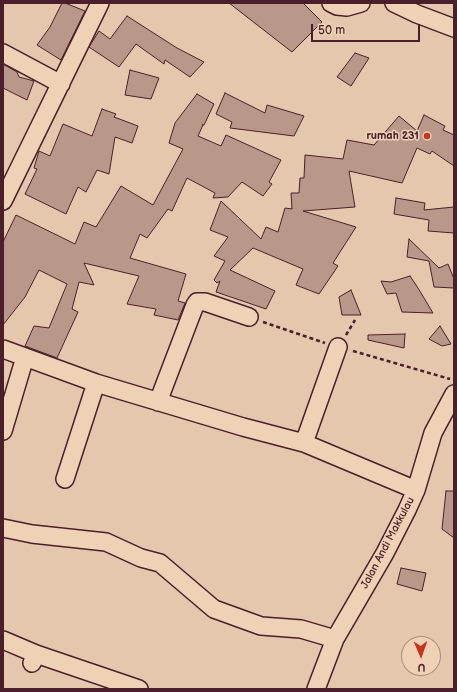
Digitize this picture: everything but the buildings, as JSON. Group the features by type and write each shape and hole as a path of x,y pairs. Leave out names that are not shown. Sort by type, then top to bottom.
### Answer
{"street":[{"path":"3,201 100,3"},
{"path":"331,3 337,6 347,7 356,6 361,3"},
{"path":"394,3 417,14 454,28"},
{"path":"3,53 61,84"},
{"path":"158,402 197,302 205,302 249,317"},
{"path":"304,443 338,347"},
{"path":"3,349 96,383 243,427 304,443 416,490"},
{"path":"3,431 25,357"},
{"path":"65,479 96,383"},
{"name":"Jalan Andi Makkulau","path":"316,689 335,639 385,553 407,510 416,490 434,433 454,394"},
{"path":"3,528 32,534 106,542 141,558 160,563 214,609 261,626 301,629 335,639"},
{"path":"3,640 34,658 139,689"}],"path":[{"path":"249,317 338,347 454,380"}],"place":[{"name":"rumah 231","path":"427,136"}]}
